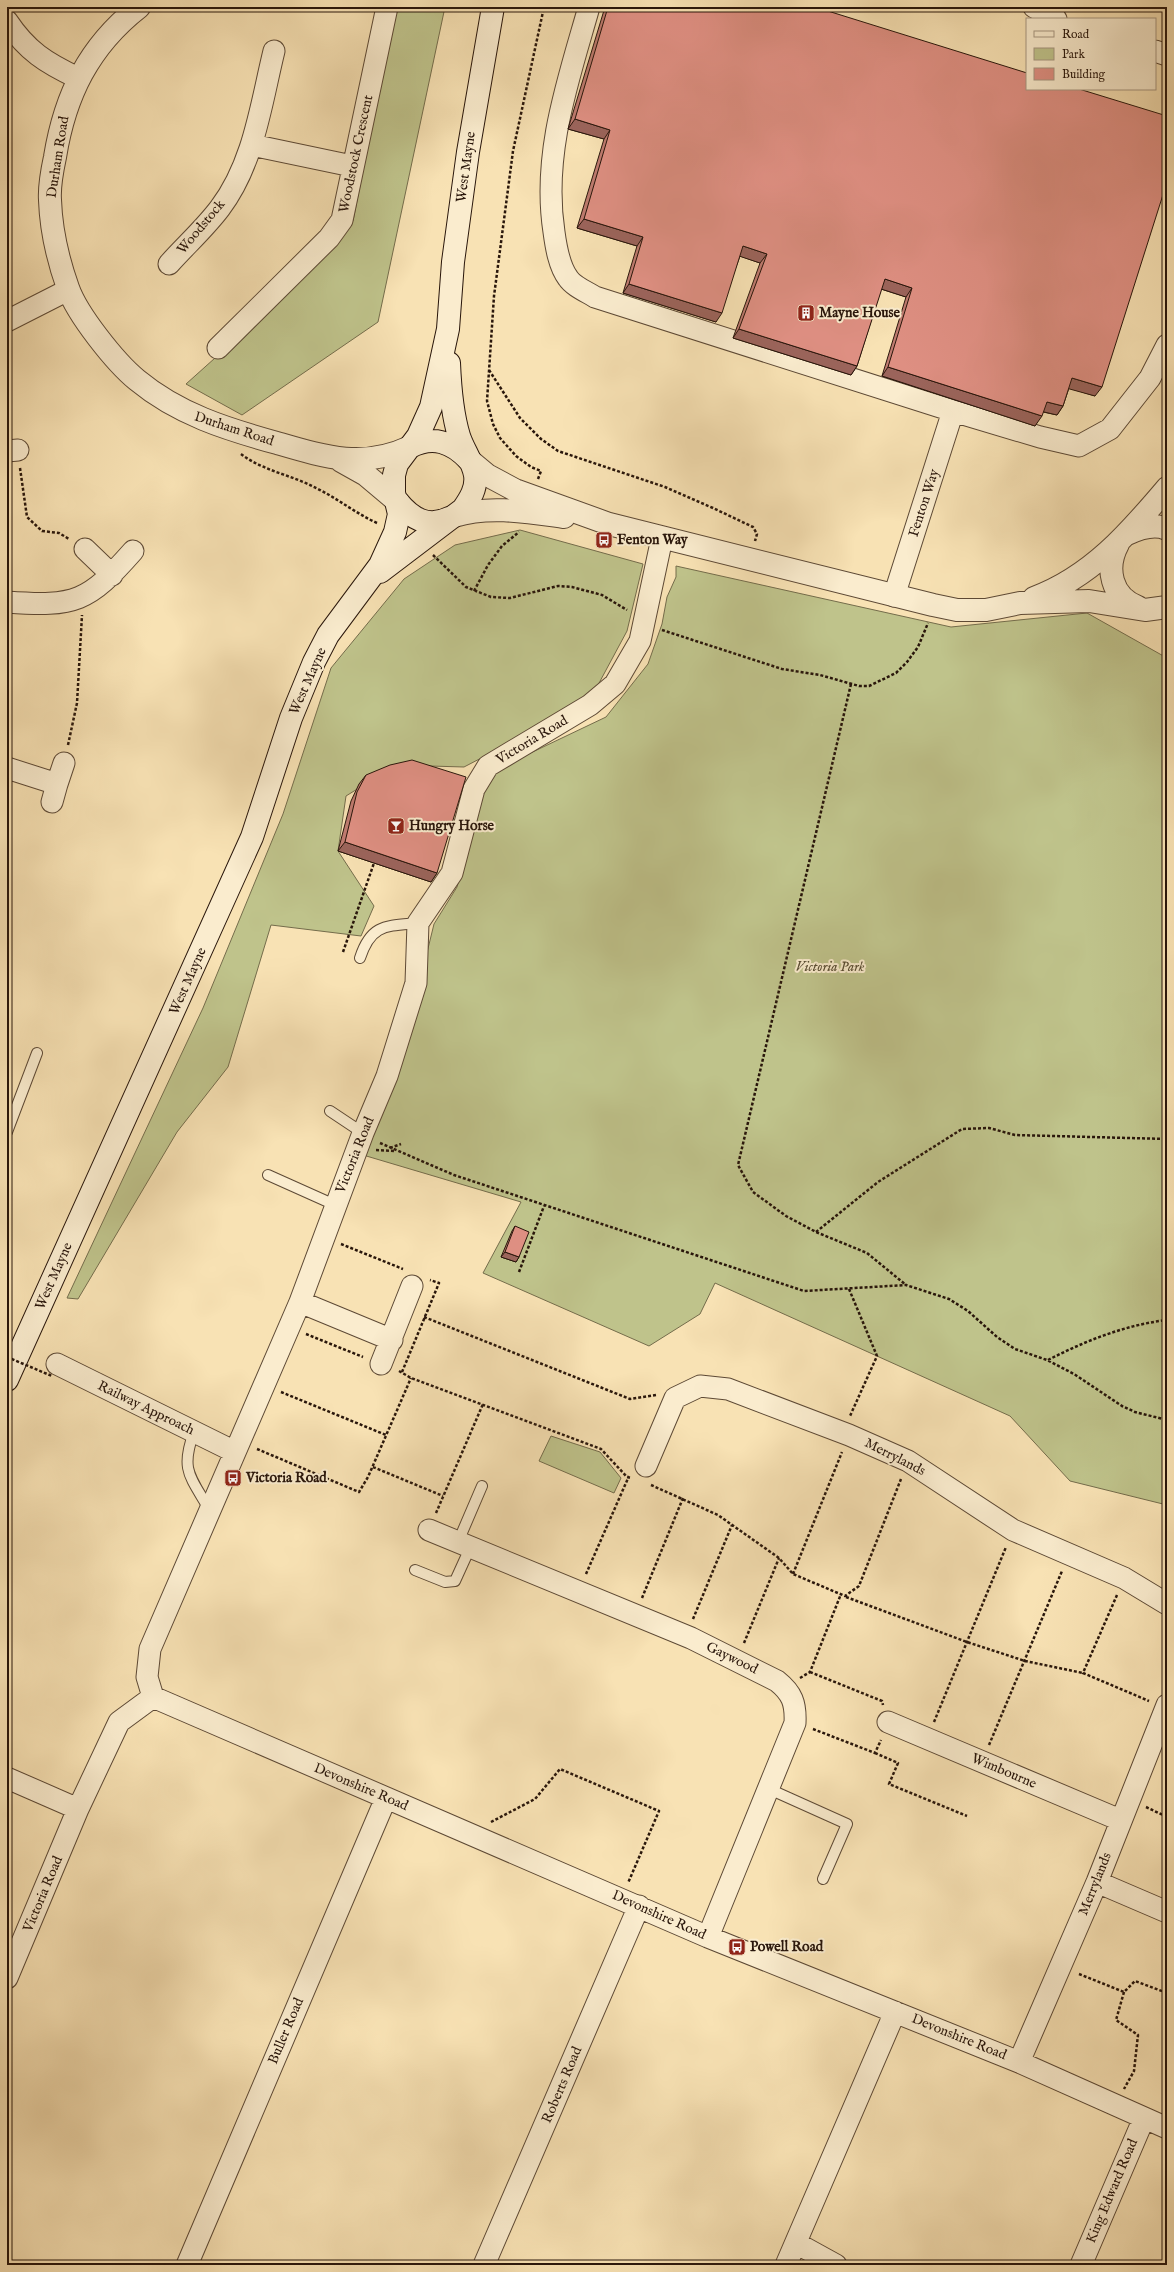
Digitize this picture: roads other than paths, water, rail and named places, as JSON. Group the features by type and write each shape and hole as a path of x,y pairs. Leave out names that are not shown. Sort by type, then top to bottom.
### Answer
{"street":[{"name":"Durham Road","path":"139,7 110,35 78,78 68,100 58,136 49,198 54,234 68,290 105,347 135,379 160,398 187,413 238,433 334,458 367,460 386,457 410,447"},
{"name":"Woodstock Crescent","path":"218,348 329,238 342,220 352,166 387,7"},
{"name":"West Mayne","path":"367,584 402,554 463,509 470,499 474,488 475,476 457,430 453,409 449,379 448,329 453,262 468,152 494,7"},
{"path":"589,7 558,119 551,171 551,211 556,249 568,279 595,297 953,411 1040,437 1079,446 1110,429 1150,378 1167,345"},
{"path":"1034,7 1054,18"},
{"path":"7,21 20,41 36,54 54,67 78,78"},
{"name":"Woodstock","path":"169,264 220,207 242,168 252,145 274,51"},
{"path":"1156,51 1167,55"},
{"path":"252,145 352,166"},
{"path":"7,322 68,290"},
{"name":"West Mayne","path":"448,329 431,407 425,423 397,464 394,475 394,493 398,502 406,512 423,522 434,522 454,516"},
{"name":"Fenton Way","path":"894,596 953,411"},
{"path":"410,447 427,440 437,441 460,450 469,460 487,475 515,490 609,524 933,605 957,610 986,610 1020,604 1089,601 1145,610 1167,607"},
{"name":"Durham Road","path":"334,458 366,475 398,502"},
{"path":"1020,604 1041,596 1074,578 1105,556 1167,488"},
{"name":"West Mayne","path":"7,1380 252,837 296,705 311,668 328,635 367,584 380,564 395,532 399,514 398,502"},
{"path":"454,516 476,510 491,510 609,524"},
{"path":"1145,610 1124,599 1115,588 1110,569 1112,554 1122,539 1139,528 1152,526 1167,529"},
{"name":"Victoria Road","path":"7,1978 78,1809 119,1722 153,1697 147,1677 150,1649 209,1509 300,1302 363,1133 388,1076 416,983 418,923 452,873 474,789 488,766 590,705 615,684 640,642 662,538"},
{"path":"84,549 112,575"},
{"path":"7,602 46,605 77,600 96,589 112,575 133,551"},
{"path":"7,768 55,793 64,763"},
{"path":"381,1364 416,1278"},
{"path":"300,1302 392,1340"},
{"name":"Railway Approach","path":"55,1370 194,1432 237,1447"},
{"name":"Merrylands","path":"643,1476 675,1398 700,1386 728,1389 846,1434 908,1461 1013,1530 1124,1578 1167,1604"},
{"name":"Gaywood","path":"429,1530 686,1636 737,1660 777,1681 783,1686 796,1705 795,1722 708,1936"},
{"name":"Devonshire Road","path":"153,1697 708,1936 1019,2062 1167,2128"},
{"name":"Merrylands","path":"1019,2062 1097,1882 1120,1820 1166,1707"},
{"name":"Wimbourne","path":"888,1722 1120,1820"},
{"path":"7,1778 78,1809"},
{"name":"Buller Road","path":"187,2265 386,1798"},
{"path":"1097,1882 1167,1912"},
{"name":"Roberts Road","path":"484,2265 631,1902"},
{"path":"786,2265 896,2012"},
{"name":"King Edward Road","path":"1081,2265 1144,2118"},
{"path":"796,2242 836,2265"}],"lane":[{"path":"360,958 365,942 383,926 418,923"},
{"path":"7,1132 37,1053"},
{"path":"330,1111 363,1133"},
{"path":"268,1175 335,1205"},
{"path":"194,1432 185,1458 190,1476 209,1509"},
{"path":"416,1570 445,1582 455,1581 482,1486"},
{"path":"769,1789 847,1824 823,1880"}],"place":[{"name":"Mayne House","path":"806,313"},
{"name":"Fenton Way","path":"604,540"},
{"name":"Hungry Horse","path":"396,826"},
{"name":"Victoria Road","path":"233,1478"},
{"name":"Powell Road","path":"737,1947"}],"park label":[{"name":"Victoria Park","path":"830,967"}]}
